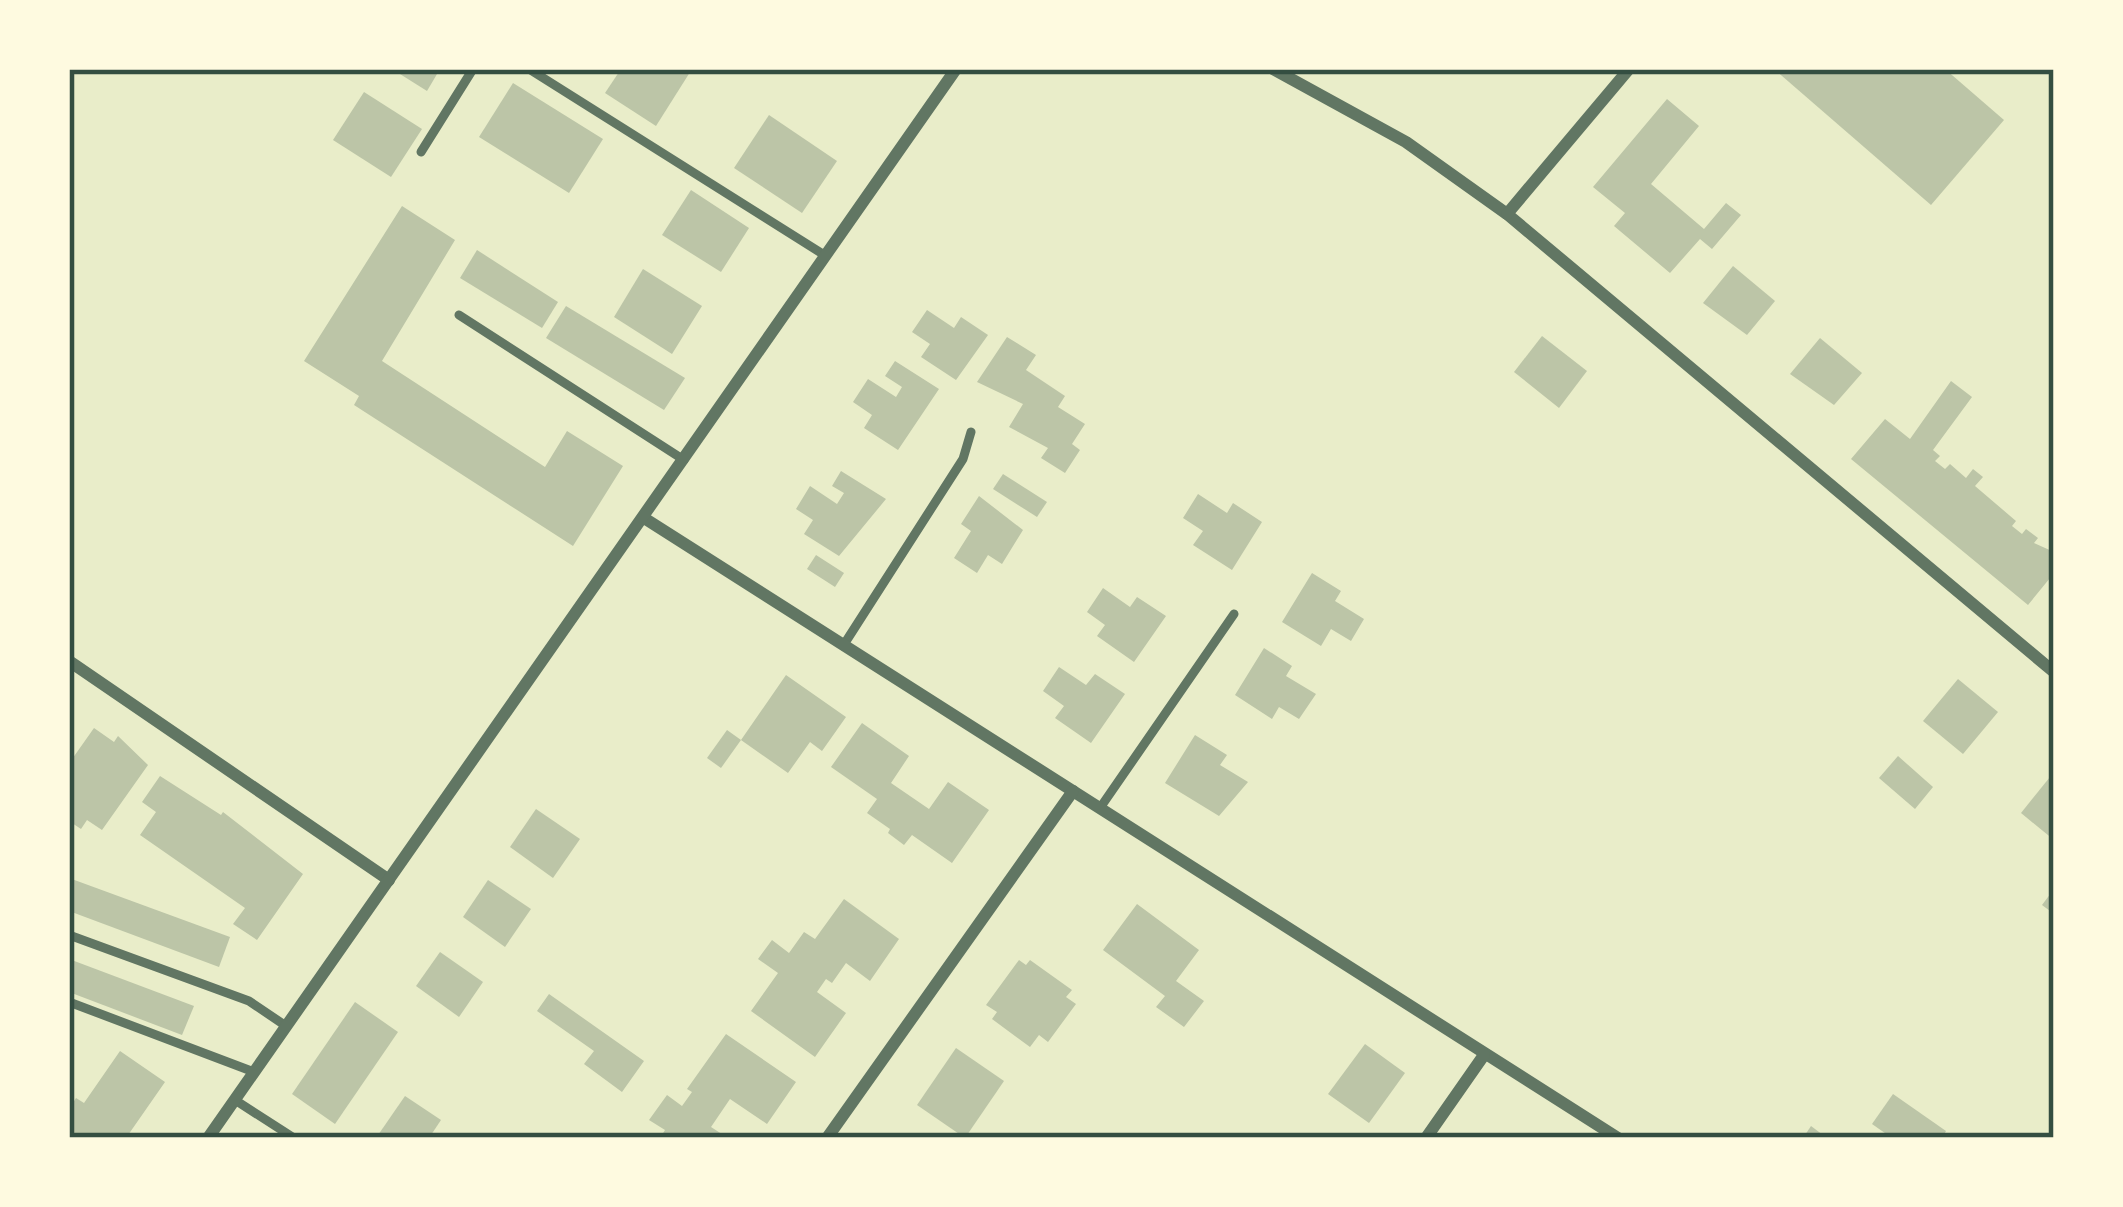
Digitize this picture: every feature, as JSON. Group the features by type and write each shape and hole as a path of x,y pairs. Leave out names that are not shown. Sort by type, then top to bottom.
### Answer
{"street":[{"path":"208,1138 956,69"},
{"path":"1273,69 1406,142 1507,214 2054,672"},
{"path":"1507,214 1629,69"},
{"path":"644,518 1618,1138"},
{"path":"69,661 388,880"},
{"path":"827,1138 1073,791"},
{"path":"1426,1138 1484,1054"}],"lane":[{"path":"421,152 473,69"},
{"path":"529,69 826,256"},
{"path":"459,315 684,460"},
{"path":"843,646 963,459 971,432"},
{"path":"1100,808 1234,614"},
{"path":"69,935 249,1001 286,1026"},
{"path":"69,1002 254,1072"},
{"path":"235,1100 294,1138"}],"building":[{"path":"392,69 440,69 427,91"},
{"path":"621,69 692,69 656,126 605,93"},
{"path":"1774,69 1945,69 2004,120 1931,205"},
{"path":"513,83 603,139 569,193 479,137"},
{"path":"364,92 422,129 391,177 333,140"},
{"path":"1667,99 1699,126 1651,184 1704,229 1726,203 1741,215 1712,249 1700,239 1670,273 1614,226 1625,213 1593,187"},
{"path":"769,115 837,161 802,213 734,168"},
{"path":"691,190 749,228 721,272 662,235"},
{"path":"402,206 455,240 382,361 545,467 567,431 623,466 573,546 354,405 359,396 304,361"},
{"path":"477,250 558,302 542,328 460,278"},
{"path":"1733,266 1775,301 1747,335 1703,303"},
{"path":"643,269 702,306 672,354 614,317"},
{"path":"566,306 685,378 664,410 546,338"},
{"path":"927,310 954,328 961,317 988,335 956,380 921,357 930,344 912,332"},
{"path":"1542,336 1587,371 1559,408 1514,372"},
{"path":"1007,337 1036,355 1026,370 1065,396 1058,407 1085,424 1072,444 1080,450 1065,473 1041,458 1048,448 1009,427 1023,404 977,382"},
{"path":"1820,338 1862,373 1834,405 1790,374"},
{"path":"895,361 939,389 898,450 864,428 872,415 853,402 868,379 896,397 902,387 885,376"},
{"path":"1951,381 1972,397 1933,450 1940,456 1935,461 1945,469 1950,464 1966,478 1973,469 1983,477 1975,486 2016,521 2012,526 2022,534 2026,529 2038,538 2034,543 2054,552 2054,581 2050,578 2028,605 1851,459 1885,419 1910,439"},
{"path":"841,471 886,499 839,556 804,534 813,520 796,509 810,486 837,504 844,493 832,486"},
{"path":"1003,474 1047,502 1037,517 993,489"},
{"path":"1198,494 1227,513 1233,503 1262,522 1232,570 1193,545 1203,531 1183,518"},
{"path":"979,496 1023,530 1002,564 988,555 977,573 954,558 971,531 961,524"},
{"path":"816,555 844,573 835,587 807,569"},
{"path":"1312,573 1341,591 1335,601 1364,619 1351,641 1331,629 1321,646 1282,622"},
{"path":"1103,588 1130,607 1137,597 1166,616 1134,662 1097,636 1105,625 1087,612"},
{"path":"1264,648 1292,666 1286,676 1316,694 1299,719 1279,707 1272,719 1235,695"},
{"path":"1059,667 1086,685 1095,674 1125,694 1091,743 1055,718 1064,706 1043,691"},
{"path":"786,675 846,717 822,751 810,742 788,773 741,740"},
{"path":"1958,679 1998,712 1963,754 1923,721"},
{"path":"862,723 909,756 891,783 929,809 948,782 989,810 952,863 912,835 904,845 888,833 890,829 867,813 877,799 831,767"},
{"path":"94,728 114,742 118,736 148,765 102,830 87,820 81,829 69,821 70,762"},
{"path":"727,730 741,740 721,768 707,758"},
{"path":"1195,735 1227,755 1220,765 1248,782 1219,816 1165,783"},
{"path":"1898,756 1933,787 1915,809 1879,778"},
{"path":"2054,772 2054,840 2021,813"},
{"path":"160,776 223,812 303,874 257,940 233,924 245,908 140,835 156,812 142,802"},
{"path":"536,809 580,839 553,878 510,847"},
{"path":"69,878 230,937 219,967 69,911"},
{"path":"488,880 531,909 505,947 463,917"},
{"path":"2054,889 2054,914 2042,905"},
{"path":"844,899 899,939 870,981 846,963 832,983 826,979 817,992 846,1013 815,1057 751,1011 778,973 758,959 772,940 789,953 804,932 815,939"},
{"path":"1137,904 1199,950 1176,981 1204,1001 1184,1027 1156,1007 1165,996 1103,950"},
{"path":"440,952 483,982 459,1017 416,986"},
{"path":"69,959 194,1006 182,1035 69,992"},
{"path":"1019,960 1026,965 1030,960 1072,990 1066,997 1076,1004 1048,1042 1039,1035 1030,1047 992,1019 997,1012 986,1005"},
{"path":"549,994 644,1061 622,1092 584,1064 594,1051 537,1011"},
{"path":"355,1002 398,1032 335,1124 292,1094"},
{"path":"726,1034 796,1082 767,1124 730,1099 711,1127 728,1138 660,1138 665,1130 649,1120 667,1095 682,1106 692,1092 687,1089"},
{"path":"1365,1044 1405,1073 1369,1123 1328,1094"},
{"path":"956,1048 1004,1081 965,1138 917,1105"},
{"path":"120,1051 165,1082 126,1138 69,1138 69,1109 76,1098 84,1103"},
{"path":"1893,1094 1946,1131 1942,1138 1892,1138 1872,1124"},
{"path":"405,1096 441,1120 429,1138 376,1138"},
{"path":"1811,1126 1827,1138 1803,1138"}]}
